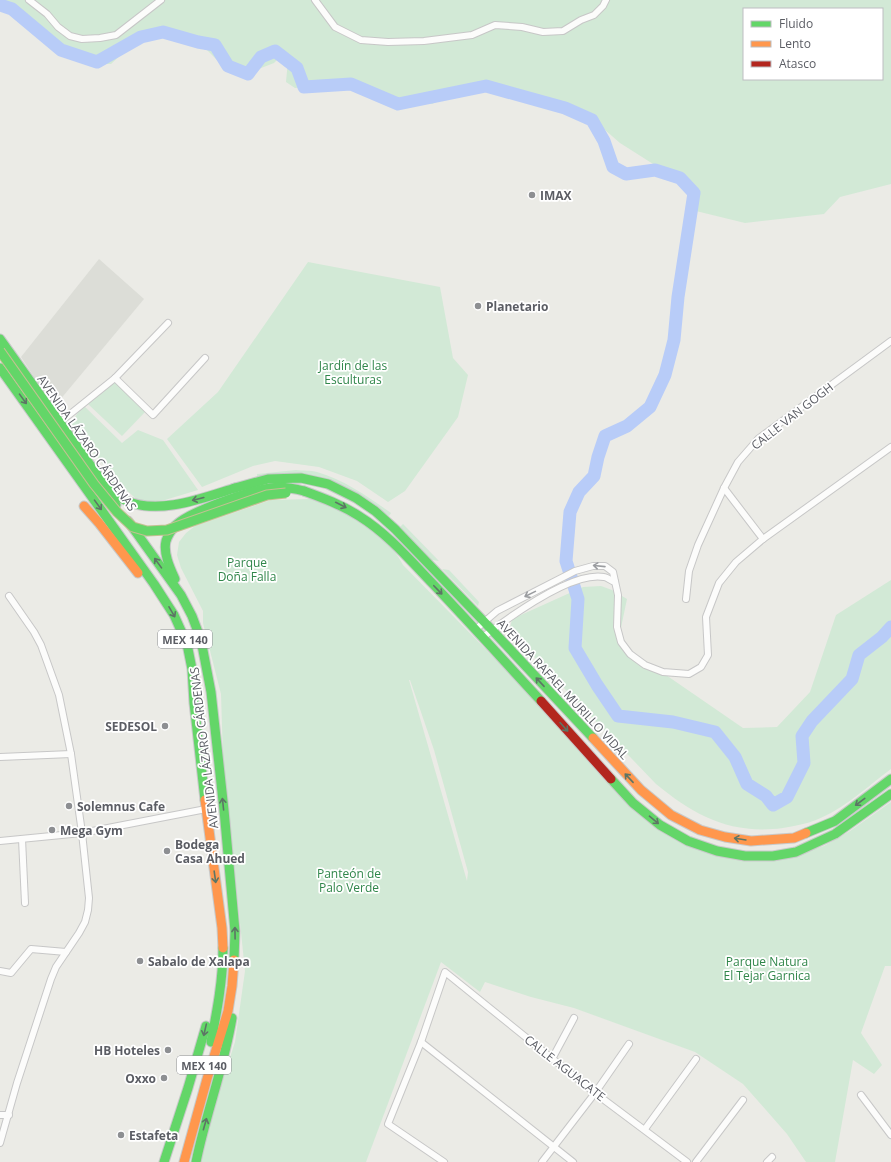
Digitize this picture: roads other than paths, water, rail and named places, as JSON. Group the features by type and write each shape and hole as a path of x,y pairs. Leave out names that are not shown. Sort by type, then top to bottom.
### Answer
{"main road":[{"name":"AVENIDA LÁZARO CÁRDENAS","path":"0,339 181,595 192,616 201,640 211,692 224,810 235,931 234,964 228,1011 184,1162"},
{"path":"0,351 94,484 117,512 133,527 147,531 167,530 260,497 304,491"},
{"name":"AVENIDA LÁZARO CÁRDENAS","path":"0,368 154,584 174,615 187,644 192,669 194,703 206,809 222,928 223,966 218,1006 212,1035 176,1162"},
{"name":"AVENIDA RAFAEL MURILLO VIDAL","path":"96,473 124,499 134,503 153,506 172,505 198,499 268,479 301,478 328,484 356,498 375,511 395,529 492,630 641,790 671,815 700,830 725,837 751,841 794,838 835,821 891,779"},
{"path":"181,595 171,571 166,550 166,542 177,524 199,512 258,491 271,488 288,488 304,491"},
{"name":"AVENIDA RAFAEL MURILLO VIDAL","path":"304,491 331,500 344,507 378,529 399,548 476,629 633,803 660,825 688,841 717,851 745,856 773,856 796,852 835,834 891,794"},
{"path":"84,506 100,523 135,570 142,577 154,584"},
{"path":"164,1162 205,1033 215,982 223,966"},
{"path":"196,1162 199,1144 229,1040 233,1005 232,986"}],"street":[{"path":"29,0 47,14 58,27 70,36 82,39 116,35 161,0"},
{"path":"315,0 335,27 361,40 388,42 424,41 472,35 495,25 522,27 543,32 563,31 581,20 594,15 603,6 606,0"},
{"path":"59,423 115,378 168,323"},
{"name":"CALLE VAN GOGH","path":"686,599 689,571 698,545 724,488 738,462 758,440 891,341"},
{"path":"115,378 152,415 205,358"},
{"path":"476,629 497,611 575,571 586,567 605,566 613,572 618,595 617,627 621,642 630,654 645,665 663,672 688,674 701,667 708,655 706,617 719,583 736,562 763,539 891,447"},
{"path":"724,488 763,539"},
{"path":"483,637 518,610 580,579 604,577 615,582"},
{"path":"0,1143 17,1083 51,979 56,967 85,922 89,898 71,754 59,695 41,645 34,632 9,596"},
{"path":"514,602 518,610"},
{"path":"0,757 71,754"},
{"path":"0,841 82,833 206,809"},
{"path":"22,839 25,903"},
{"path":"0,971 11,973 31,949 66,952"},
{"name":"CALLE AGUACATE","path":"421,1042 446,972 595,1093 645,1129 687,1162"},
{"path":"552,1059 574,1018"},
{"path":"444,1162 388,1124 421,1042 573,1162"},
{"path":"542,1162 595,1093 629,1044"},
{"path":"645,1129 696,1059"},
{"path":"861,1095 891,1135"},
{"path":"696,1162 743,1100"},
{"path":"0,1115 9,1115"}],"waterway":[{"path":"0,5 12,9 61,50 97,62 141,37 163,32 198,42 215,45 228,66 248,74 261,57 275,51 297,68 304,87 351,84 398,104 486,86 565,108 592,120 604,141 613,167 626,174 655,170 680,178 694,193 678,297 674,340 665,375 650,407 627,426 605,436 594,476 579,492 570,512 566,561 578,599 575,648 618,716 673,722 715,732 735,757 747,784 766,796 773,805 787,797 804,763 802,736 812,721 852,679 859,655 882,637 891,627"}],"place":[{"name":"IMAX","path":"532,195"},
{"name":"Planetario","path":"478,306"},
{"name":"SEDESOL","path":"165,726"},
{"name":"Solemnus Cafe","path":"69,806"},
{"name":"Mega Gym","path":"52,830"},
{"name":"Bodega Casa Ahued","path":"167,851"},
{"name":"Sabalo de Xalapa","path":"140,961"},
{"name":"HB Hoteles","path":"168,1050"},
{"name":"Oxxo","path":"164,1078"},
{"name":"Estafeta","path":"121,1135"}],"park label":[{"name":"Jardín de las Esculturas","path":"353,372"},
{"name":"Parque Doña Falla","path":"247,569"},
{"name":"Panteón de Palo Verde","path":"349,880"},
{"name":"Parque Natura El Tejar Garnica","path":"767,968"}]}
